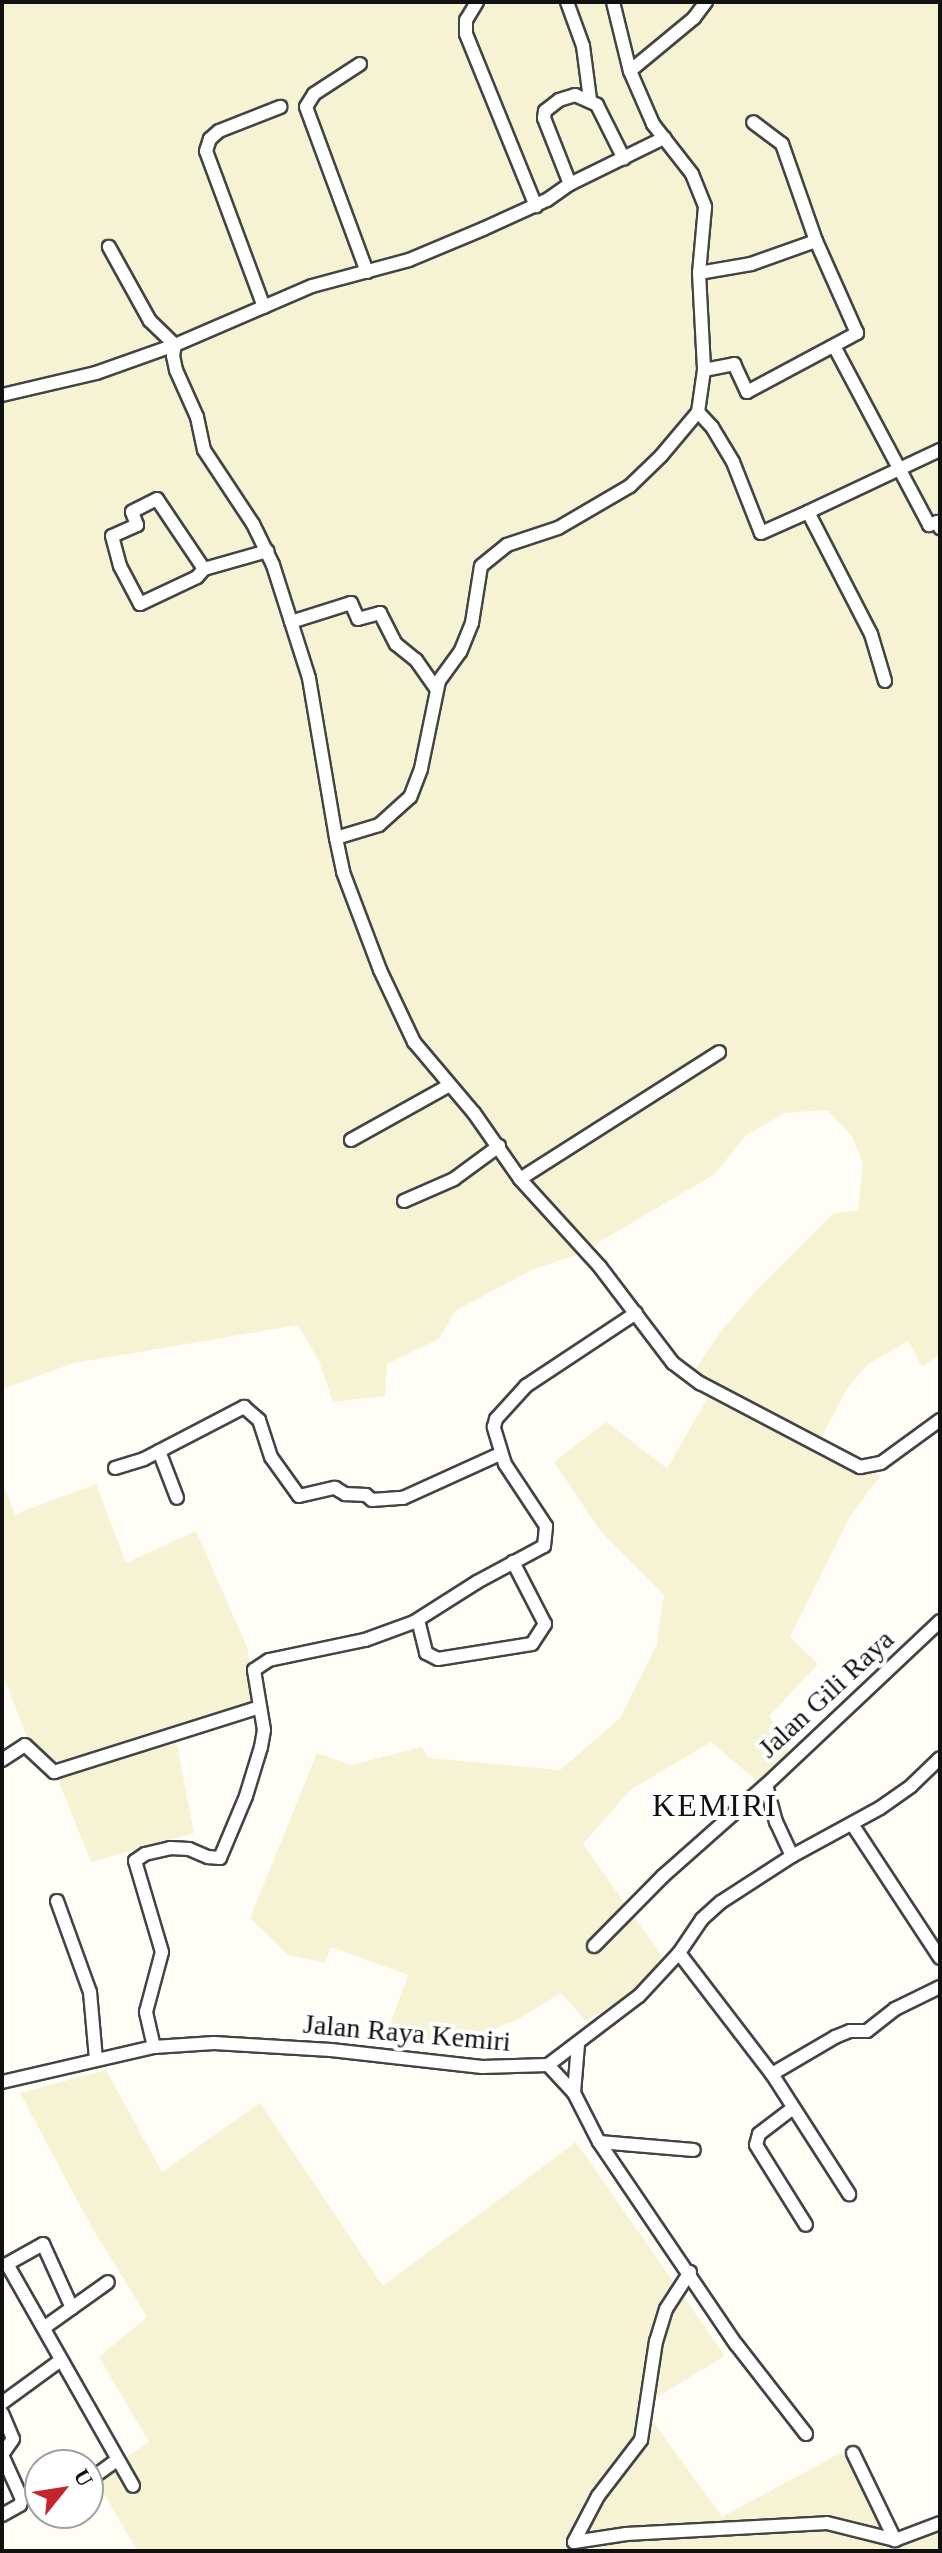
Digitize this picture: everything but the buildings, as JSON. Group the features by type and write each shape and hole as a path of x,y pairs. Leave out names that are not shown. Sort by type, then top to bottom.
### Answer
{"street":[{"path":"477,2 466,20 466,34 536,206"},
{"path":"567,2 583,46 590,99"},
{"path":"336,838 379,825 410,797 421,769 436,689 467,638 481,566 492,554 507,545 558,528 630,486 684,432 698,412 704,370 699,273 705,207 702,194 653,124 630,71 613,2"},
{"path":"630,71 694,18 706,2"},
{"path":"360,64 314,94 306,107 367,272"},
{"path":"570,184 544,118 545,111 559,100 575,95 590,99 597,105 624,159"},
{"path":"264,307 206,151 210,139 219,131 280,107"},
{"path":"704,370 734,364 747,392 858,332 816,241 782,144 753,122"},
{"path":"2,395 96,373 175,345 329,280 409,260 536,206 570,184 664,138"},
{"path":"699,273 751,264 816,241"},
{"path":"109,247 150,321 175,345"},
{"path":"175,345 173,356 176,370 197,417 204,450 267,551 309,678 343,872 396,1009 414,1042 499,1146 520,1179 636,1313 673,1363 700,1383 860,1467 881,1463 940,1420"},
{"path":"834,346 929,525 937,522 940,528"},
{"path":"698,412 712,427 733,462 761,533 940,450"},
{"path":"204,569 157,499 132,512 137,525 112,536 120,566 140,604 197,577 204,569 267,551"},
{"path":"808,512 871,634 885,681"},
{"path":"291,622 351,603 358,619 380,613 396,644 416,660 436,689"},
{"path":"520,1179 719,1052"},
{"path":"351,1140 448,1086"},
{"path":"404,1201 454,1179 499,1146"},
{"path":"154,2047 146,2012 162,1952 135,1861 145,1854 170,1848 189,1849 220,1858 246,1796 261,1747 260,1707 254,1676 260,1664 365,1640 418,1620 544,1546 546,1526 500,1454 494,1427 508,1402 636,1313"},
{"path":"115,1468 159,1451 244,1407 259,1420 271,1457 294,1494 299,1496 335,1488 381,1501 403,1498 500,1454"},
{"path":"159,1451 177,1498"},
{"path":"418,1620 426,1653 438,1659 532,1644 545,1624 513,1562"},
{"name":"Jalan Gili Raya","path":"792,1856 776,1822 766,1785 940,1621"},
{"path":"2,1760 25,1745 54,1772 260,1707"},
{"name":"Jalan Raya Kemiri","path":"2,2081 154,2047 242,2044 482,2067 548,2065 639,1996 679,1953 711,1909 792,1856 852,1824 911,1786 940,1758"},
{"path":"594,1946 663,1876 766,1785"},
{"path":"852,1824 940,1958"},
{"path":"57,1901 90,1992 96,2059"},
{"path":"679,1953 772,2074 849,2194"},
{"path":"772,2074 835,2037 867,2031 895,2009 940,1987"},
{"path":"574,2093 578,2044"},
{"path":"548,2065 574,2093 599,2142 736,2344 806,2434"},
{"path":"793,2108 759,2134 756,2145 806,2225"},
{"path":"599,2142 694,2150"},
{"path":"5,2268 43,2244 72,2308"},
{"path":"2,2251 5,2268 45,2327 133,2486"},
{"path":"572,2546 598,2496 641,2440 656,2341 666,2309 690,2272"},
{"path":"45,2327 108,2282"},
{"path":"2,2403 61,2360"},
{"path":"2,2413 13,2439 2,2455 22,2499 20,2505 2,2515"},
{"path":"853,2453 895,2540"},
{"path":"104,2469 117,2460"},
{"path":"572,2546 626,2534 827,2523 895,2540 940,2523"}],"shaded area":[{"path":"2,2 940,2 940,1354 922,1367 908,1341 867,1365 846,1390 818,1444 880,1476 850,1517 790,1637 818,1664 769,1716 791,1755 759,1783 711,1742 630,1790 583,1844 662,1956 646,1983 586,2021 561,1993 520,2018 481,2035 426,2042 387,2033 408,1975 331,1947 325,1963 288,1955 250,1918 317,1753 351,1765 422,1747 429,1758 560,1770 620,1718 656,1647 664,1595 601,1532 554,1462 606,1422 667,1468 716,1384 694,1371 722,1330 757,1290 834,1213 858,1210 863,1164 852,1136 827,1110 785,1113 745,1136 715,1174 577,1255 534,1269 455,1311 439,1339 387,1364 385,1396 333,1402 319,1361 298,1325 74,1363 2,1389"},
{"path":"2,1480 15,1514 96,1484 126,1563 196,1531 247,1647 258,1703 174,1729 194,1833 91,1862 55,1772 33,1753 2,1672"},
{"path":"106,2070 162,2172 260,2103 383,2286 576,2142 725,2356 642,2406 722,2517 842,2452 901,2538 940,2519 940,2551 134,2551 136,2549 104,2494 104,2472 149,2442 99,2357 147,2317 91,2226 20,2093"}],"district":[{"name":"KEMIRI","path":"715,1805"}]}
